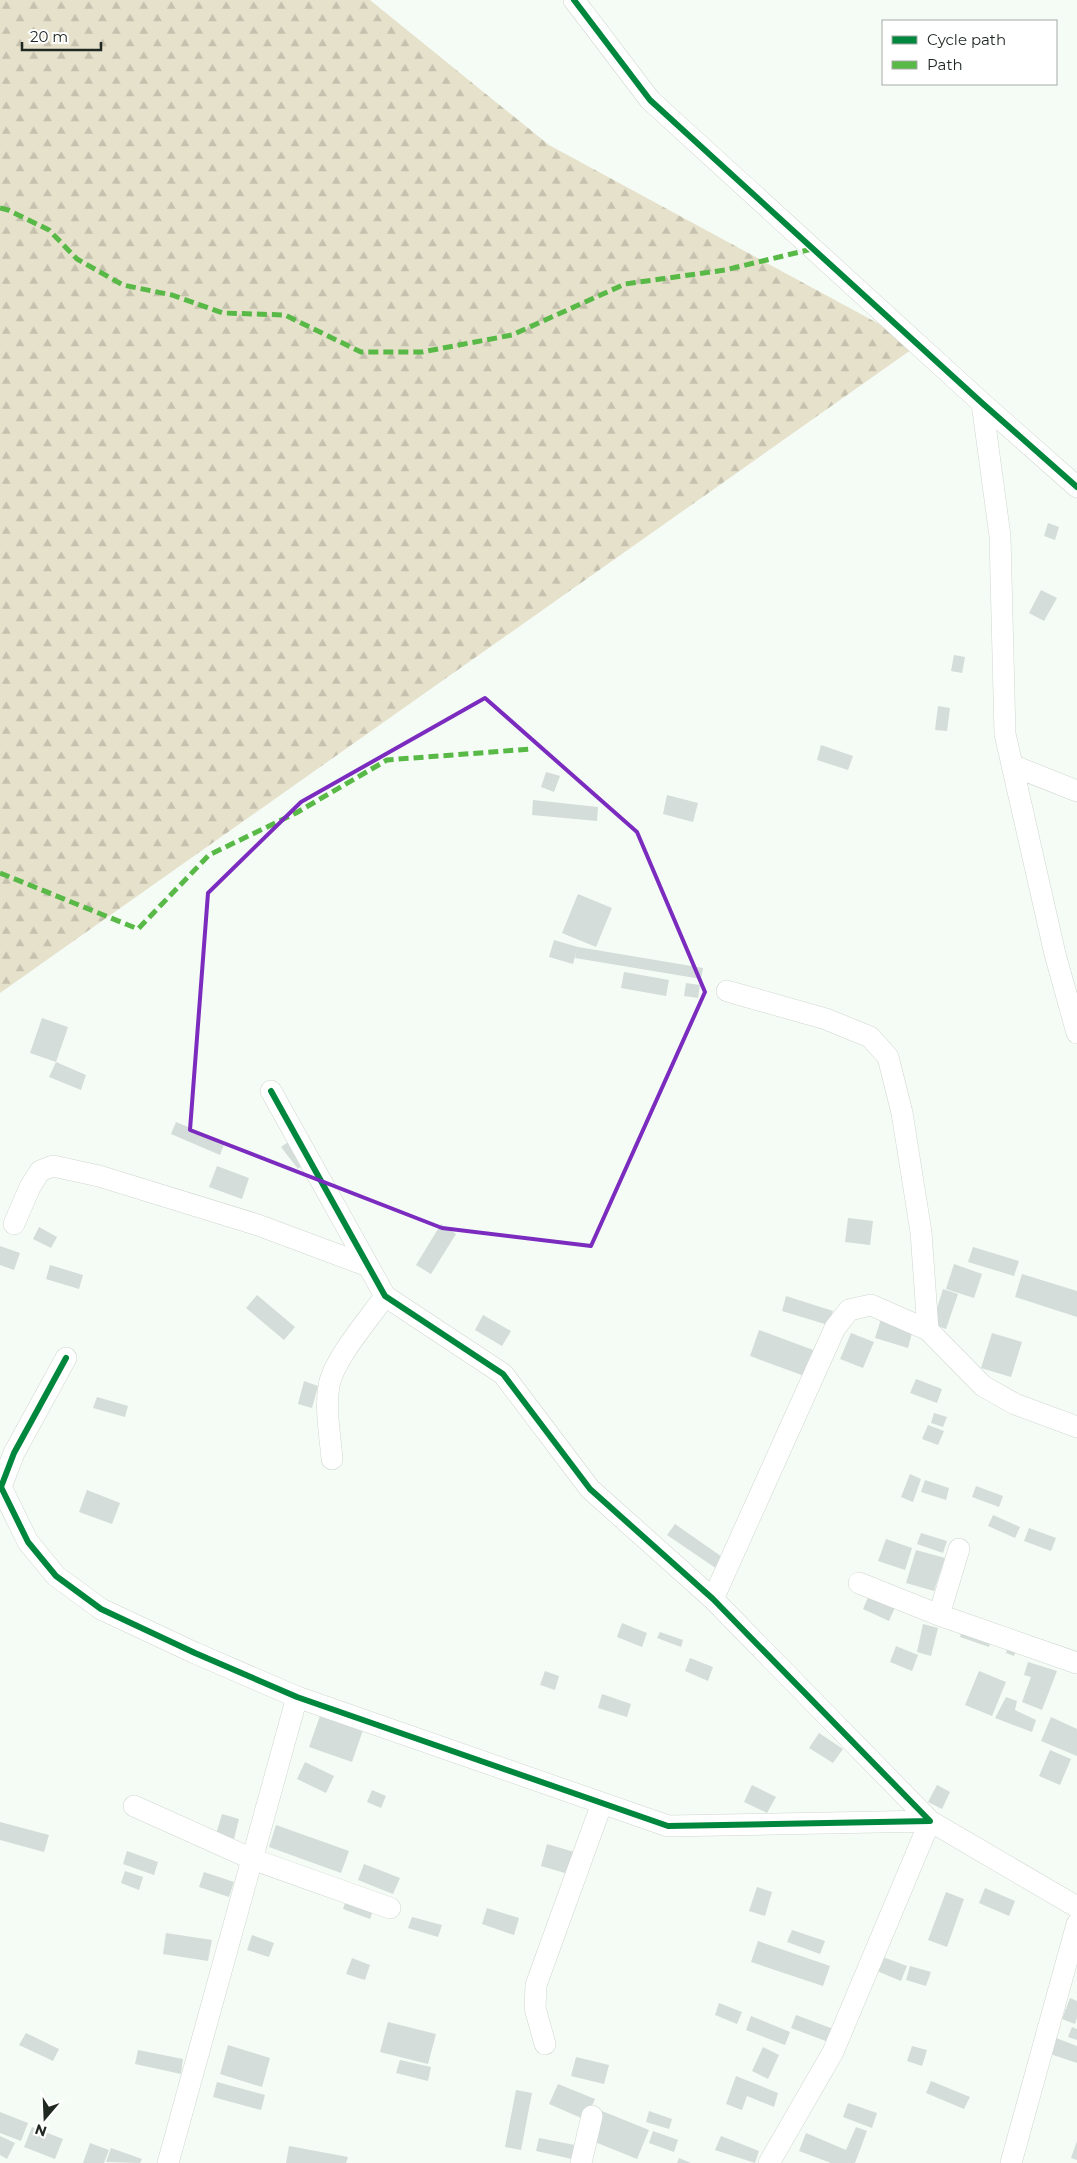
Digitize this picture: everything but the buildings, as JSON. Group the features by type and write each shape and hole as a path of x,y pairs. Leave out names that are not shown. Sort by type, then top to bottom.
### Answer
{"street":[{"path":"574,0 650,100 982,403 1077,487"},
{"path":"982,403 1000,536 1005,734 1014,766 1055,954 1077,1033"},
{"path":"1014,766 1077,792"},
{"path":"727,991 826,1019 870,1037 888,1057 902,1113 921,1232 928,1330"},
{"path":"272,1091 385,1296 503,1374 590,1489 713,1599 930,1821 1077,1907"},
{"path":"14,1224 40,1171 53,1166 99,1176 258,1225 368,1266"},
{"path":"332,1459 328,1422 330,1385 339,1362 385,1296"},
{"path":"713,1599 835,1328 849,1310 871,1305 928,1330 983,1386 1015,1404 1077,1427"},
{"path":"66,1358 14,1453 1,1487 28,1542 56,1576 102,1609 195,1653 297,1697 668,1826 930,1821"},
{"path":"938,1615 960,1548"},
{"path":"859,1583 938,1615 1077,1662"},
{"path":"168,2163 297,1697"},
{"path":"545,2044 535,2008 536,1985 602,1803"},
{"path":"134,1806 252,1859 390,1908"},
{"path":"769,2163 833,2052 930,1821"},
{"path":"1011,2163 1077,1924"},
{"path":"581,2163 592,2116"}],"highlighted area":[{"path":"485,698 637,832 705,992 591,1246 442,1228 190,1130 208,893 301,802"}],"green space":[{"path":"0,0 370,0 549,145 918,345 0,993"}],"marked path":[{"path":"0,208 49,230 77,259 123,285 172,295 223,313 285,315 361,352 422,352 512,335 625,284 725,270 812,249"},
{"path":"0,873 138,929 209,855 296,813 387,760 531,749"}],"cycle path":[{"path":"574,0 650,100 982,403 1077,487"},
{"path":"66,1358 14,1453 1,1487 28,1542 56,1576 101,1609 195,1653 297,1697 668,1826 930,1821 713,1599 590,1489 503,1374 385,1296 271,1091"}]}
